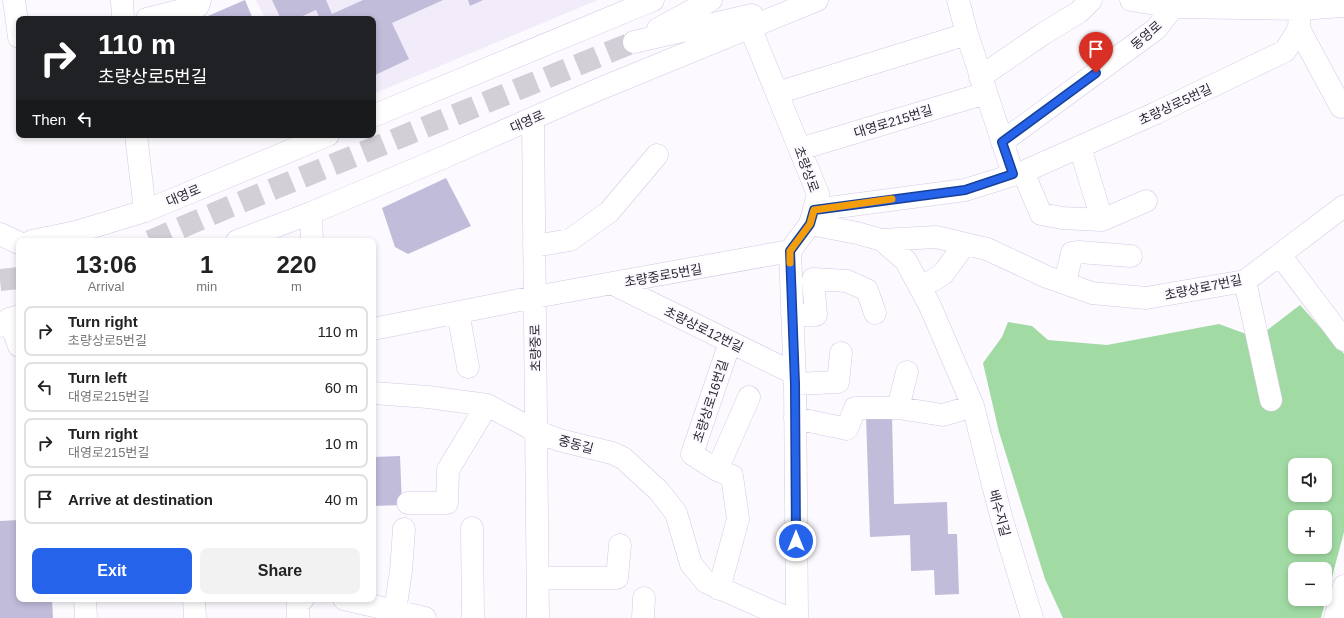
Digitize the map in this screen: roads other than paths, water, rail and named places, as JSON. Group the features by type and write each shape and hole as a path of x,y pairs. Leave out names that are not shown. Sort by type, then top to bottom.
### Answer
{"street":[{"path":"14,0 16,16"},
{"path":"122,0 123,16"},
{"path":"159,16 198,6 200,0"},
{"path":"376,115 653,0"},
{"path":"711,0 634,42 817,0"},
{"name":"대영로","path":"245,238 311,213 533,118 817,0"},
{"path":"958,0 967,34 1002,142 1042,214 1062,218 1102,220 1146,201"},
{"name":"대영로215번길","path":"800,149 983,85 1043,34 1079,12 1091,0"},
{"name":"동영로","path":"1131,0 1173,7 1299,19 1344,6"},
{"name":"동영로","path":"1002,142 1156,29 1173,7"},
{"path":"1299,19 1341,107"},
{"name":"초량상로5번길","path":"812,217 965,190 1018,173 1156,113 1285,51 1299,19"},
{"name":"초량상로","path":"750,27 818,194 812,217 790,251"},
{"path":"777,93 967,34"},
{"name":"초량중로","path":"533,118 538,618"},
{"path":"136,138 145,211"},
{"name":"대영로","path":"47,238 76,232 145,211 321,138"},
{"path":"1080,147 1102,220"},
{"path":"534,246 570,240 604,216 657,155"},
{"name":"초량상로7번길","path":"812,217 882,240 936,237 987,249 1047,277 1092,293 1146,298 1244,281 1344,206"},
{"path":"311,213 312,238"},
{"path":"0,234 16,242"},
{"name":"배수지길","path":"882,240 906,262 930,306 973,406 1002,520 1032,618"},
{"path":"0,247 16,244"},
{"path":"920,288 944,274 965,244"},
{"path":"790,251 796,418 797,618"},
{"name":"초량중로5번길","path":"376,328 535,297 790,251"},
{"path":"1065,283 1072,253 1079,252 1131,256"},
{"path":"1280,254 1344,340"},
{"path":"792,314 816,315 813,279 847,281 867,290 875,313"},
{"path":"1244,281 1271,400"},
{"name":"초량상로12번길","path":"613,284 730,342 795,379"},
{"path":"458,312 468,368"},
{"path":"9,315 16,337"},
{"name":"초량상로16번길","path":"724,473 692,454 730,342"},
{"path":"795,379 838,382 841,354"},
{"path":"898,408 906,372"},
{"name":"중동길","path":"376,393 428,396 487,405 536,431 565,443 612,453 623,458 659,491 676,513 691,564 706,582 787,618"},
{"path":"719,588 738,519 724,473 749,396"},
{"path":"408,503 448,503 448,470 487,405"},
{"path":"796,418 847,429 856,408 898,408 943,415 973,406"},
{"name":"중동길","path":"644,462 662,480 659,491"},
{"path":"472,528 473,618"},
{"path":"395,611 402,571 404,529"},
{"path":"538,578 617,578 620,545"},
{"path":"1335,618 1344,586"},
{"path":"85,602 86,618"},
{"path":"194,602 195,618"},
{"path":"298,602 298,618"},
{"path":"368,602 395,611 425,618"}],"tunnel":[{"path":"157,238 229,207 634,42"},
{"path":"0,280 16,278"}]}
